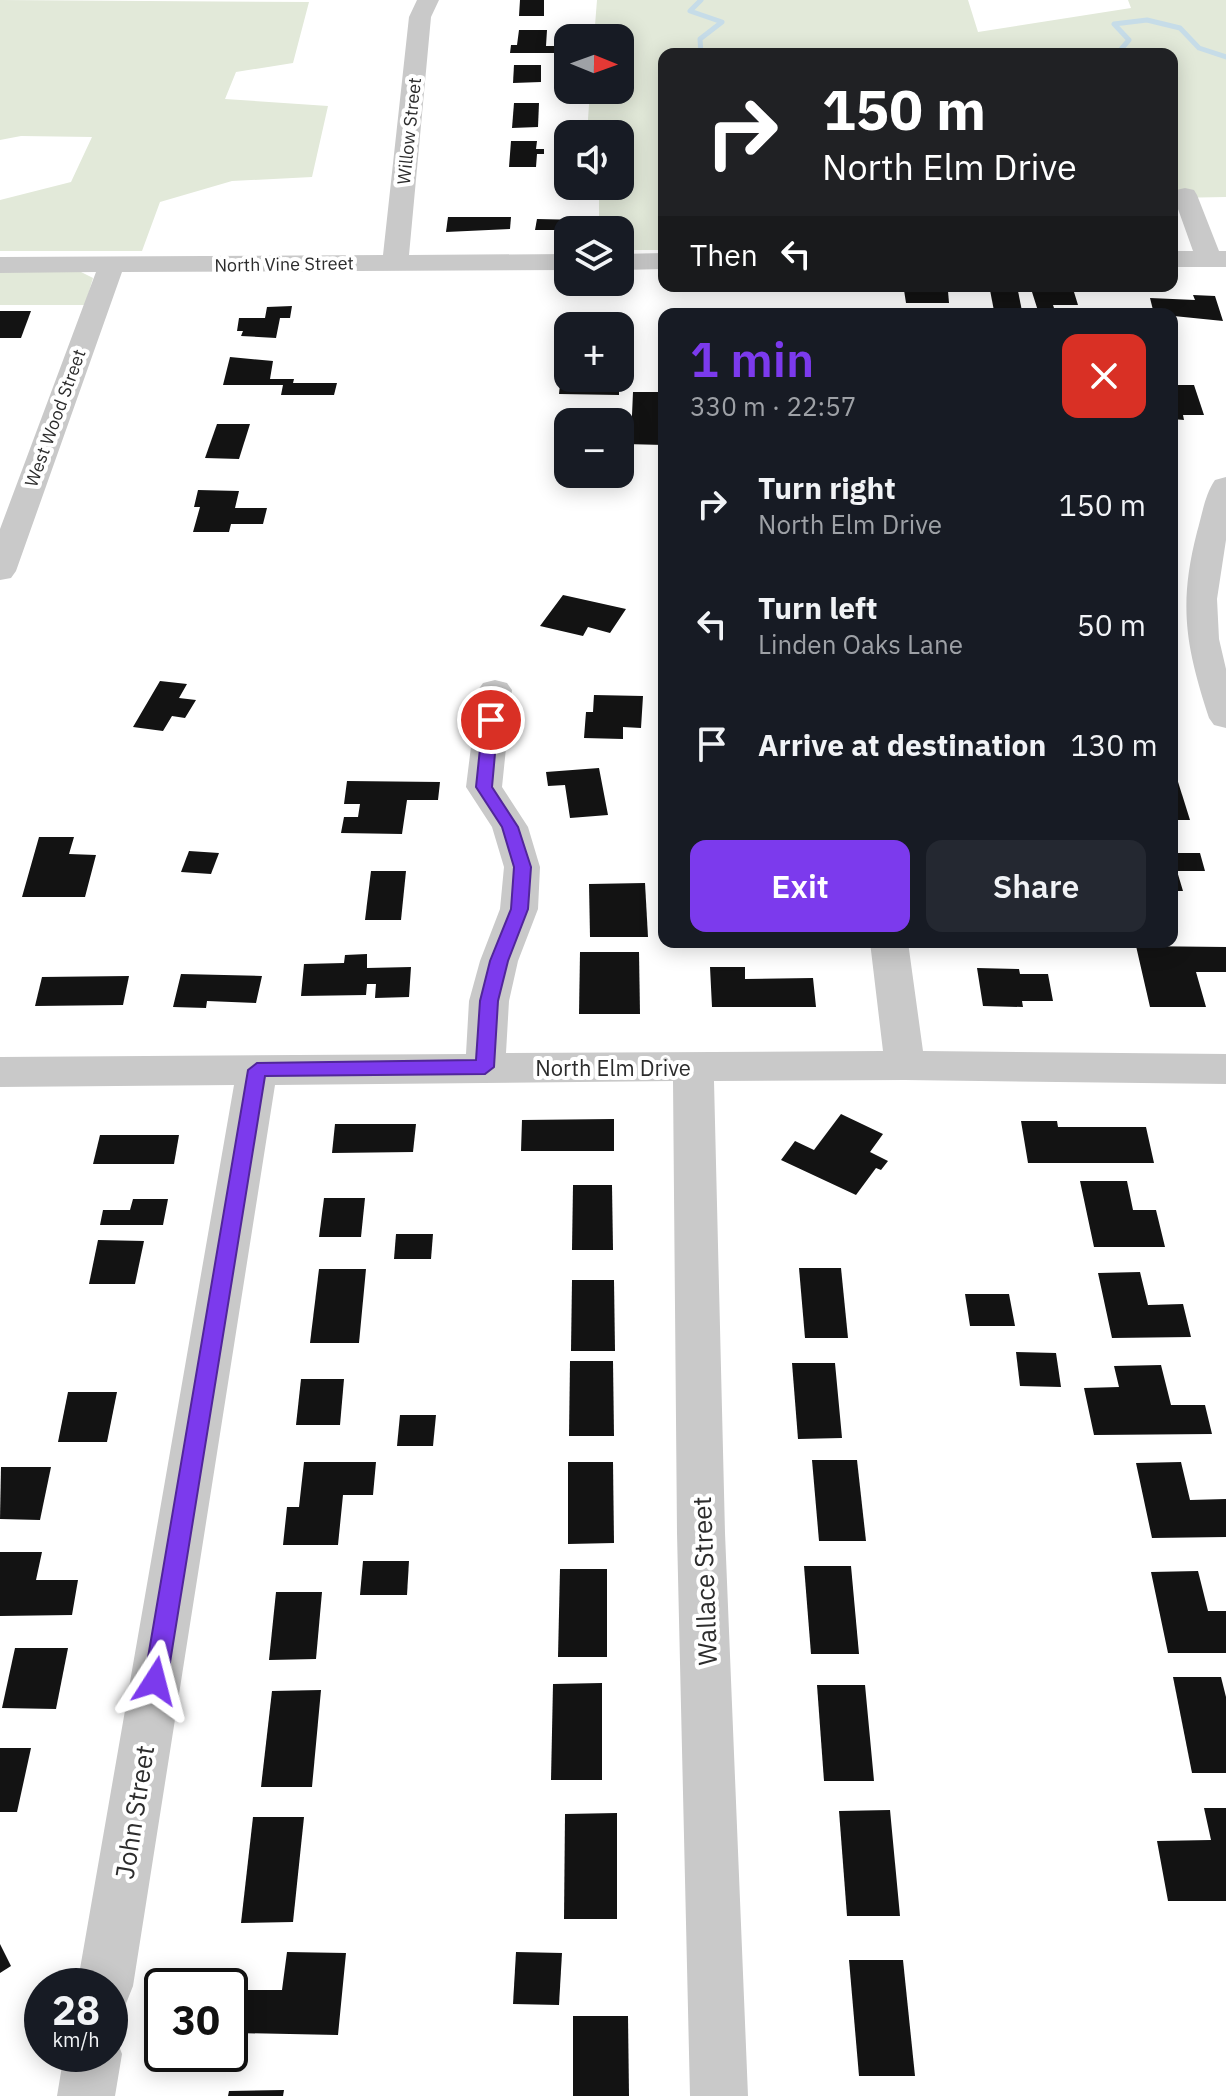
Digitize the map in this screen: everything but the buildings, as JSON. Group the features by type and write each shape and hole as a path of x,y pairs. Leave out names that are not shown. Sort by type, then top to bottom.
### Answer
{"street":[{"name":"Willow Street","path":"395,262 420,17 428,0"},
{"path":"1178,259 1217,259 1185,195"},
{"path":"634,262 658,261"},
{"name":"North Vine Street","path":"0,265 554,262"},
{"name":"West Wood Street","path":"0,571 112,265"},
{"path":"1226,486 1208,543 1200,592 1203,642 1226,718"},
{"path":"485,1067 489,1001 499,961 519,909 522,867 510,827 484,787 495,690"},
{"path":"890,948 905,1065"},
{"name":"North Elm Drive","path":"0,1072 905,1065 1226,1069"},
{"name":"Wallace Street","path":"693,1067 701,1518 719,2096"},
{"name":"John Street","path":"108,1968 257,1070"},
{"path":"86,2096 90,2072"}],"green space":[{"path":"0,0 309,2 293,63 236,72 225,99 328,106 312,177 232,181 160,202 142,251 0,251 0,200 71,182 92,137 21,136 0,140"},
{"path":"597,0 968,0 978,32 1131,8 1128,0 1226,0 1226,197 1178,198 1178,48 658,48 658,250 634,250 634,216 599,216 599,200 634,200 634,120 588,120 589,104 634,104 634,24 595,24"},
{"path":"0,271 79,271 93,278 85,305 0,305"}],"waterway":[{"path":"701,0 690,11 722,22 700,39 701,48"},
{"path":"1122,48 1129,40 1114,24 1147,20 1180,28 1199,48 1226,57"}],"route":[{"path":"155,1681 257,1070 485,1067 489,1001 499,961 519,909 522,867 510,827 484,787 491,720"}]}
